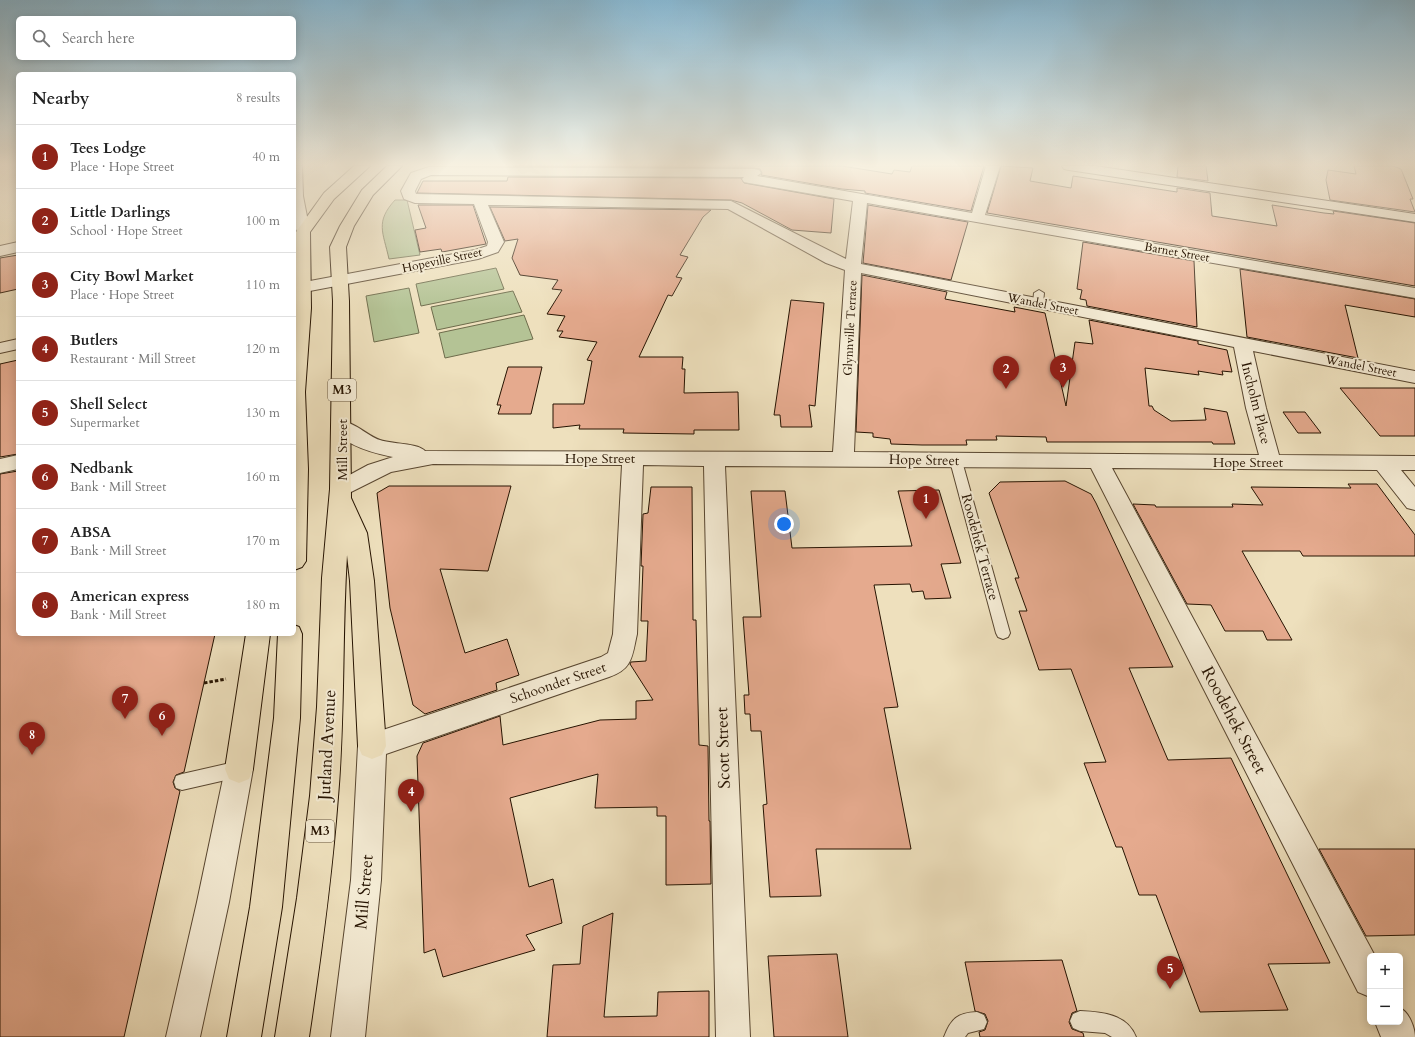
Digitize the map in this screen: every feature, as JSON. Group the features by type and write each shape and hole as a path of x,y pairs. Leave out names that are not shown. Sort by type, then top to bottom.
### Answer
{"main road":[{"path":"296,366 303,232 315,214"},
{"name":"M3","path":"340,280 338,247 346,226 353,214"},
{"name":"Mill Street","path":"340,280 342,427 341,494"},
{"path":"296,436 298,469 296,514"},
{"path":"341,494 356,533 362,581 372,746"},
{"name":"Jutland Avenue","path":"292,1037 313,898 324,796 341,494"},
{"path":"239,769 258,636"},
{"path":"244,1037 269,884 287,718 290,636"}],"street":[{"path":"299,214 303,232"},
{"name":"Hopeville Street","path":"340,280 478,254 493,248 496,242 485,214"},
{"name":"Wandel Street","path":"747,214 832,260 853,267 1039,298 1242,343 1415,377"},
{"name":"Glynnville Terrace","path":"843,459 853,267 858,214"},
{"name":"Barnet Street","path":"951,214 1415,293"},
{"path":"977,219 978,214"},
{"path":"1391,214 1415,218"},
{"path":"0,251 16,247"},
{"path":"299,288 340,280"},
{"name":"Incholm Place","path":"1242,343 1256,408 1272,462"},
{"path":"0,348 16,344"},
{"name":"Hope Street","path":"342,427 363,441 378,447 433,457"},
{"name":"Hope Street","path":"341,494 364,474 380,467 396,462 433,457 1415,463"},
{"name":"Schoonder Street","path":"372,746 609,666 619,659 625,634 633,458"},
{"name":"Scott Street","path":"714,459 733,1037"},
{"name":"Roodehek Street","path":"1098,461 1367,974"},
{"path":"0,466 16,462"},
{"path":"1383,463 1415,502"},
{"name":"Mill Street","path":"348,1037 366,880 372,746"},
{"path":"183,1037 213,902 239,769"},
{"path":"1394,1025 1400,1037"}],"lane":[{"name":"Roodehek Terrace","path":"956,461 1003,633"},
{"path":"182,782 239,769"},
{"path":"1080,1021 1106,1022 1116,1027 1126,1037"},
{"path":"954,1037 958,1027 963,1024 977,1022"}],"green space":[{"path":"410,214 420,255 389,259 382,228 385,215"},
{"path":"496,268 504,289 421,306 416,284"},
{"path":"409,288 419,333 374,342 366,296"},
{"path":"513,291 522,312 437,330 431,307"},
{"path":"524,315 533,339 445,358 439,333"}],"building":[{"path":"421,214 476,214 486,244 442,252 441,249 420,252 415,230 426,228"},
{"path":"493,214 706,214 680,255 688,257 676,277 682,278 672,296 668,295 639,357 683,357 682,369 685,369 684,393 738,392 739,430 694,430 694,434 623,433 624,429 579,429 580,425 553,428 553,404 584,404 592,361 587,360 597,342 559,337 563,331 557,331 565,316 547,314 562,290 552,289 558,280 520,275 512,258 518,239 505,241"},
{"path":"763,214 833,214 831,233 792,230"},
{"path":"867,214 923,214 968,222 951,280 863,263"},
{"path":"995,214 1212,214 1212,216 1277,226 1274,214 1356,214 1415,223 1415,286"},
{"path":"1083,242 1194,261 1197,327 1087,306 1086,300 1080,299 1082,290 1077,289"},
{"path":"16,255 16,289 0,293 0,258"},
{"path":"1240,269 1415,299 1415,317 1345,305 1358,358 1247,337"},
{"path":"862,275 947,292 945,299 1015,312 1014,307 1045,313 1066,406 1075,342 1093,344 1089,320 1198,341 1198,344 1227,350 1232,372 1222,371 1223,375 1198,371 1199,375 1145,368 1149,406 1152,406 1154,410 1171,421 1206,420 1204,408 1227,412 1235,444 1213,444 1212,442 1047,442 1046,437 996,436 997,440 966,440 967,445 922,445 891,444 890,439 873,437 873,433 856,432"},
{"path":"791,300 824,303 815,406 809,405 812,427 781,427 780,415 774,415"},
{"path":"16,360 16,454 0,457 0,364"},
{"path":"508,367 542,367 531,414 498,414 501,405 497,405"},
{"path":"1340,388 1415,388 1415,436 1380,436"},
{"path":"1283,412 1305,412 1321,433 1298,433"},
{"path":"16,471 16,636 215,636 184,772 176,775 173,782 175,788 180,791 124,1037 0,1037 0,474"},
{"path":"1065,481 1091,494 1173,667 1129,668 1168,760 1231,758 1330,963 1268,964 1288,1010 1200,1012 1156,895 1139,895 1122,847 1116,847 1084,763 1106,762 1071,669 1039,670 1019,611 1027,611 1015,578 1019,578 989,493 1000,482"},
{"path":"1348,484 1377,484 1415,535 1415,556 1303,556 1300,551 1242,551 1292,640 1267,640 1263,631 1225,631 1211,605 1187,604 1133,504 1155,505 1156,507 1233,507 1232,504 1263,505 1251,487 1351,488"},
{"path":"389,486 511,486 488,571 440,569 465,653 507,639 519,675 496,683 497,690 425,714 413,705 390,608 377,493"},
{"path":"651,487 692,487 693,620 696,620 699,745 708,746 711,884 666,885 666,816 657,816 657,807 595,808 598,774 510,798 529,887 553,879 562,923 526,935 535,950 443,977 435,949 424,953 417,756 423,743 500,716 503,745 600,720 636,719 636,701 653,700 630,664 631,662 646,661 648,621 641,621 643,566 641,566 643,514 648,513"},
{"path":"939,490 961,563 941,564 951,598 925,599 923,591 912,592 910,584 874,585 898,707 884,708 911,849 816,849 821,896 770,897 763,805 767,804 761,731 751,731 750,714 745,714 744,695 749,695 743,617 761,617 751,491 785,491 792,548 912,546 898,491"},
{"path":"1319,849 1415,849 1415,935 1366,936"},
{"path":"613,913 604,1017 657,1016 658,992 709,991 709,1037 547,1037 553,965 580,964 583,926"},
{"path":"837,954 848,1037 774,1037 768,956"},
{"path":"1062,960 1077,1011 1072,1013 1069,1022 1072,1029 1083,1033 1084,1037 980,1037 979,1032 985,1030 988,1021 985,1014 975,1011 965,962"}],"place":[{"name":"City Bowl Market","path":"1063,388"},
{"name":"Little Darlings","path":"1006,389"},
{"name":"Tees Lodge","path":"926,519"},
{"name":"ABSA","path":"125,719"},
{"name":"Nedbank","path":"162,736"},
{"name":"American express","path":"32,755"},
{"name":"Butlers","path":"411,812"},
{"name":"Shell Select","path":"1170,989"}]}
